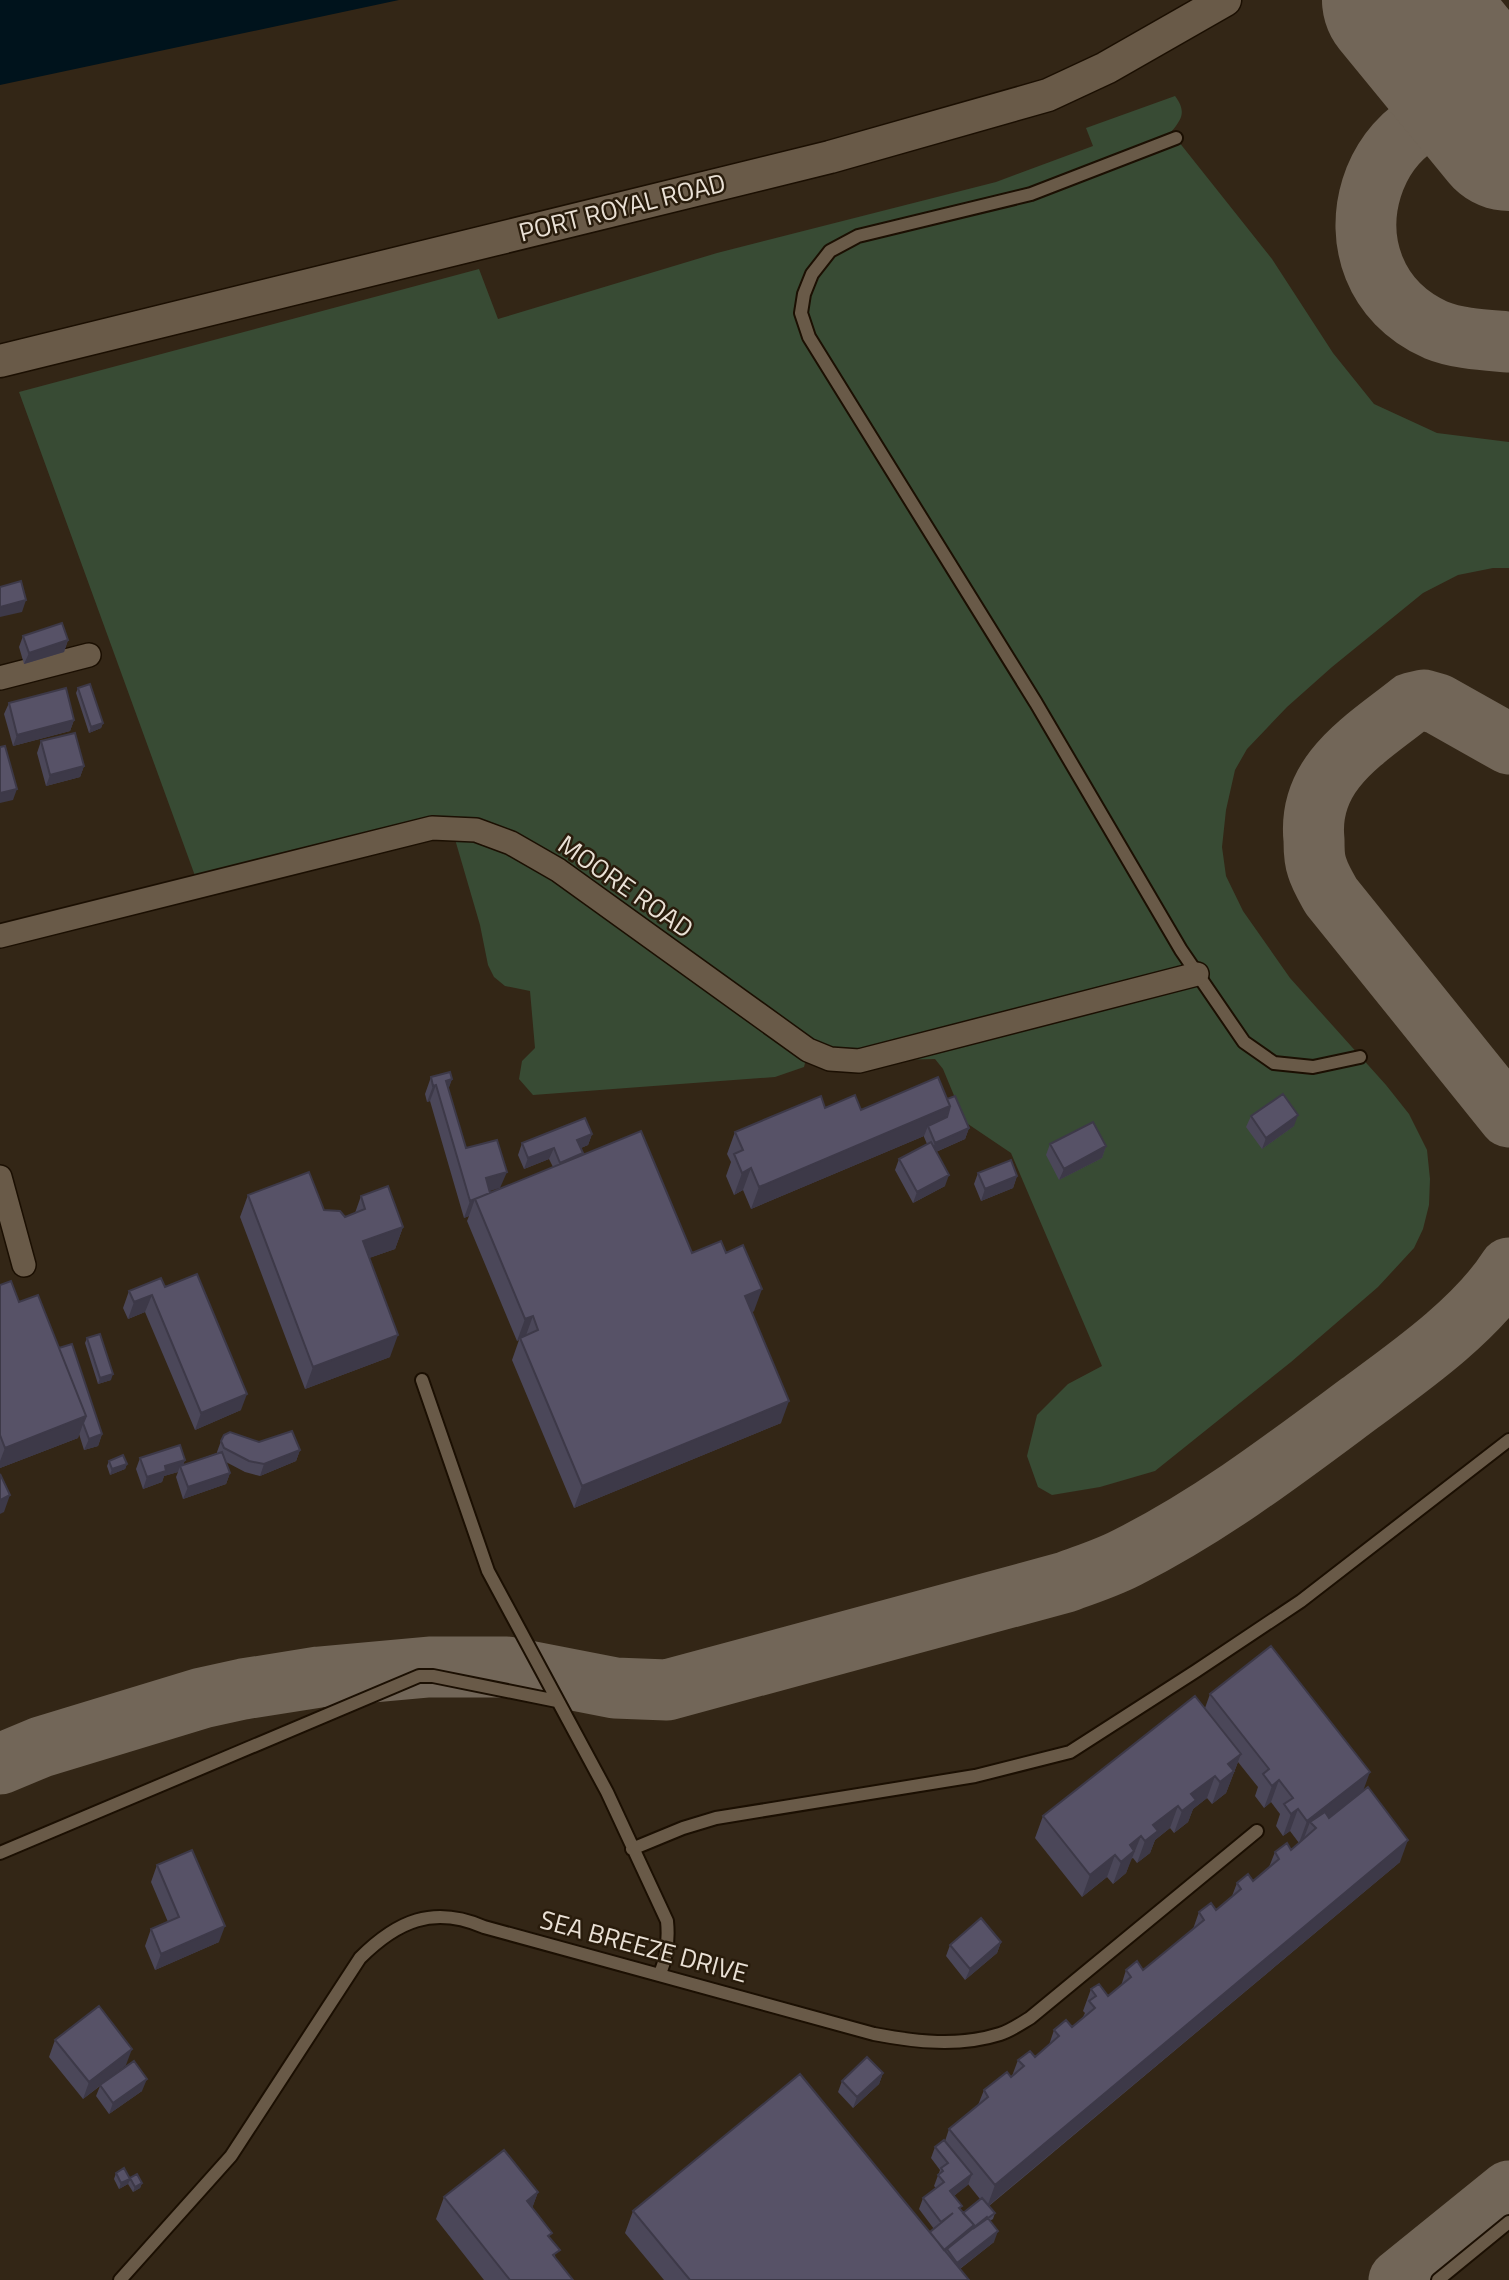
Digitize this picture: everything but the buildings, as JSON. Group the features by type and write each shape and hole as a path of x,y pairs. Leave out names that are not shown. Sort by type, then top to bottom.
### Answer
{"main road":[{"name":"PORT ROYAL ROAD","path":"0,361 830,157 1048,95 1106,68 1225,0"}],"street":[{"path":"0,678 89,655"},
{"name":"MOORE ROAD","path":"0,936 432,828 476,830 510,843 558,870 808,1050 830,1059 859,1061 1197,974"},
{"path":"0,1177 24,1265"}],"lane":[{"path":"1175,138 1031,194 858,236 830,250 812,274 804,294 801,313 808,337 1035,703 1181,950 1244,1042 1274,1063 1313,1067 1360,1057"},
{"path":"422,1380 488,1572 607,1793 667,1921 667,1948 660,1974"},
{"path":"632,1849 716,1818 962,1779 1070,1752 1301,1601 1509,1440"},
{"path":"0,1853 419,1676 433,1676 558,1701"},
{"name":"SEA BREEZE DRIVE","path":"120,2280 231,2155 360,1958 398,1927 432,1916 459,1918 874,2034 917,2042 960,2042 1002,2034 1030,2018 1257,1831"},
{"path":"1438,2280 1509,2222"}],"green space":[{"path":"1175,96 1182,114 1171,132 1272,259 1333,353 1374,404 1437,433 1509,442 1509,568 1493,568 1458,575 1423,593 1332,667 1287,707 1247,749 1235,770 1226,810 1222,847 1226,876 1243,911 1290,978 1409,1114 1427,1150 1429,1205 1423,1229 1414,1248 1378,1287 1291,1362 1155,1471 1100,1487 1052,1495 1038,1487 1027,1456 1037,1415 1068,1384 1102,1366 1011,1153 965,1122 943,1069 935,1059 859,1061 808,1051 804,1067 775,1077 533,1095 519,1079 522,1061 535,1048 530,991 505,986 494,977 488,965 480,925 452,829 198,884 19,392 479,269 498,319 717,253 996,182 1093,146 1086,128"}],"water":[{"path":"0,0 399,0 0,85"}],"taxiway":[{"path":"1509,109 1460,108 1420,124 1390,152 1372,188 1366,228 1374,268 1397,303 1444,333 1472,339 1509,342"},
{"path":"1509,744 1438,704 1424,700 1411,703 1343,760 1329,777 1314,816 1316,864 1331,896 1509,1117"},
{"path":"0,1764 41,1747 202,1698 319,1677 429,1667 507,1667 615,1688 667,1690 1066,1582 1115,1564 1161,1540 1277,1465 1441,1342 1479,1306 1509,1268"},
{"path":"1399,2280 1509,2191"}],"runway":[{"path":"1400,0 1509,133"}]}
